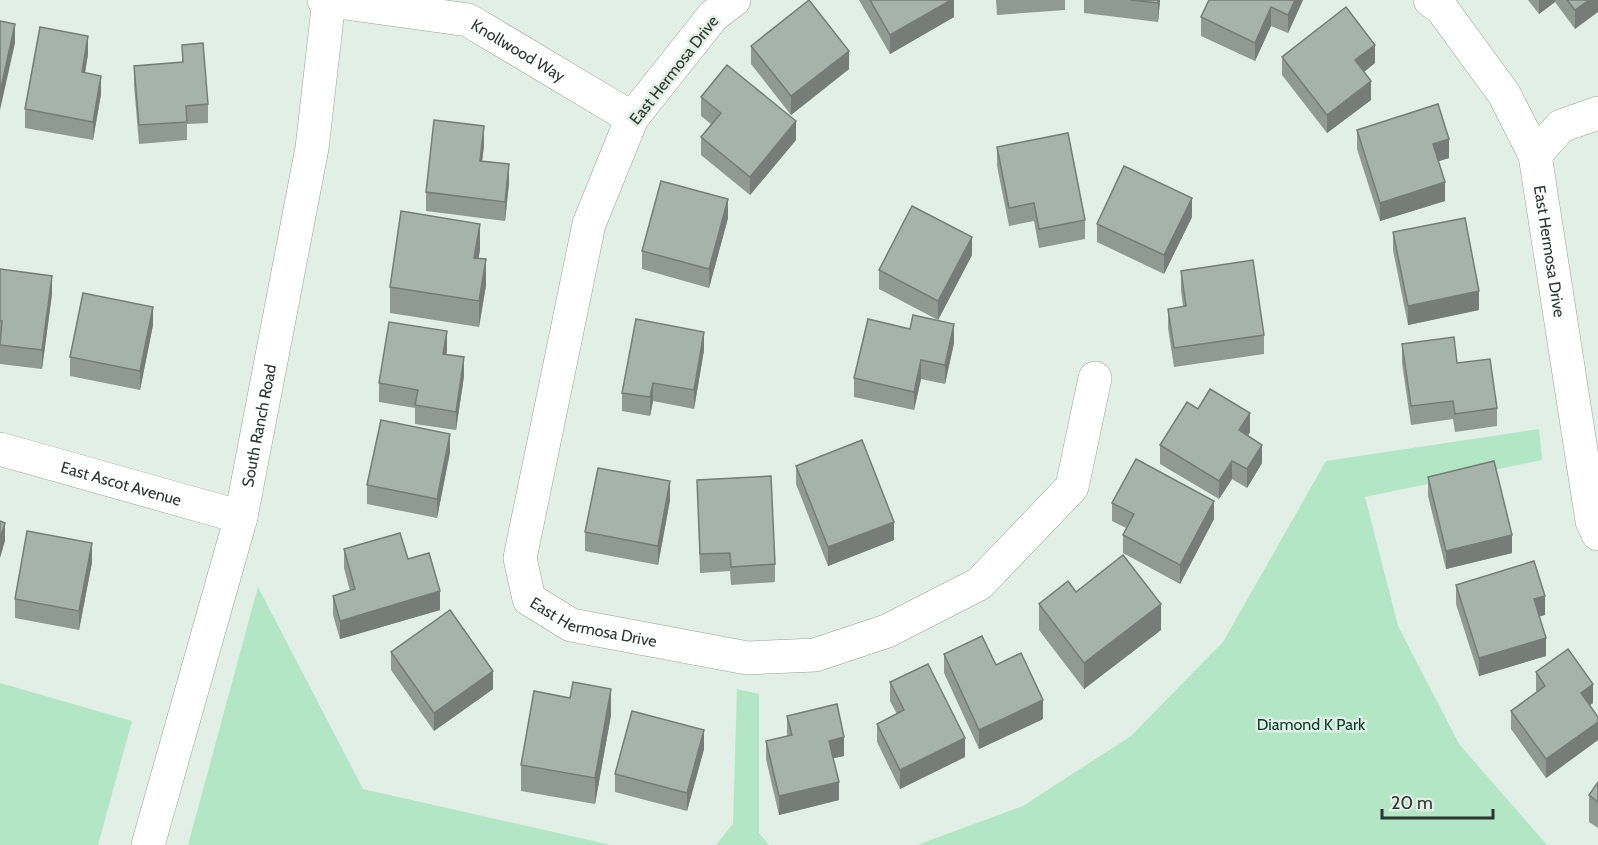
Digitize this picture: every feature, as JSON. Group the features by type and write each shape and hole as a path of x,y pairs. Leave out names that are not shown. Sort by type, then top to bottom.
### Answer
{"street":[{"name":"Knollwood Way","path":"324,0 468,21 632,118"},
{"name":"South Ranch Road","path":"148,845 241,517 312,148 329,0"},
{"name":"East Hermosa Drive","path":"734,0 713,16 632,118 589,224 520,558 530,599 571,625 747,658 816,655 888,630 980,584 1072,487 1095,378"},
{"name":"East Hermosa Drive","path":"1430,0 1442,9 1504,94 1535,155 1592,521 1598,534"},
{"path":"1535,155 1561,126 1598,113"},
{"name":"East Ascot Avenue","path":"0,449 241,517"}],"green space":[{"name":"Diamond K Park","path":"1539,429 1542,460 1365,497 1398,626 1459,744 1547,845 917,845 1023,806 1131,736 1223,642 1326,461"},
{"path":"258,587 363,789 611,845 188,845"},
{"path":"0,683 132,721 98,845 0,845"},
{"path":"737,689 759,694 759,833 769,845 716,845 733,824"}],"building":[{"path":"809,0 849,51 791,96 751,46"},
{"path":"870,0 951,0 890,35"},
{"path":"1131,0 1158,0 1158,3"},
{"path":"1209,0 1295,0 1288,15 1271,7 1255,43 1201,17"},
{"path":"1567,0 1589,0 1575,10"},
{"path":"1346,7 1375,45 1355,60 1371,81 1327,115 1282,57"},
{"path":"0,21 15,24 0,92"},
{"path":"40,27 88,36 82,72 101,76 93,122 25,109"},
{"path":"203,43 208,104 186,106 187,122 139,125 134,66 183,62 182,45"},
{"path":"727,65 796,121 750,177 701,137 721,113 701,97"},
{"path":"1438,104 1449,139 1433,144 1445,182 1380,203 1357,130"},
{"path":"434,120 484,126 480,161 509,164 505,202 426,192"},
{"path":"1068,133 1085,220 1039,229 1034,203 1009,208 997,147"},
{"path":"1124,166 1192,198 1164,255 1097,224"},
{"path":"661,181 728,199 709,269 642,251"},
{"path":"912,206 972,237 938,301 879,270"},
{"path":"401,211 480,224 474,258 486,259 479,301 390,287"},
{"path":"1465,218 1479,291 1408,306 1393,232"},
{"path":"1253,260 1264,335 1174,348 1168,309 1186,306 1181,271"},
{"path":"0,269 52,276 42,350 0,345 2,321 0,321"},
{"path":"83,293 153,307 140,371 70,357"},
{"path":"913,315 954,324 945,365 921,360 914,392 854,378 868,319 910,329"},
{"path":"636,319 704,332 694,390 653,383 650,397 622,393"},
{"path":"389,322 447,331 443,354 464,357 456,412 415,405 418,390 379,383"},
{"path":"1454,337 1457,363 1490,359 1497,408 1455,414 1453,401 1411,406 1402,344"},
{"path":"1210,389 1250,413 1239,430 1262,445 1247,469 1232,461 1219,481 1160,445 1187,402 1198,409"},
{"path":"381,420 450,434 437,499 367,485"},
{"path":"862,440 894,522 828,547 796,466"},
{"path":"1136,459 1214,501 1180,565 1123,535 1134,514 1112,503"},
{"path":"1494,461 1512,535 1446,551 1428,477"},
{"path":"598,468 670,481 658,546 585,532"},
{"path":"771,476 775,564 731,567 730,553 700,554 697,480"},
{"path":"0,521 5,523 0,539"},
{"path":"27,531 92,543 79,611 15,599"},
{"path":"400,533 408,559 429,553 440,591 340,621 333,596 355,589 344,549"},
{"path":"1123,555 1161,604 1084,663 1039,604 1068,581 1076,592"},
{"path":"1534,561 1545,596 1534,599 1546,638 1479,658 1456,585"},
{"path":"450,610 493,671 434,713 391,652"},
{"path":"982,636 996,665 1021,653 1043,700 979,730 944,654"},
{"path":"1568,649 1593,684 1581,693 1598,717 1598,722 1546,759 1511,711 1545,686 1536,672"},
{"path":"928,664 965,738 900,770 877,724 904,710 890,682"},
{"path":"573,682 611,689 595,778 521,765 534,691 570,698"},
{"path":"837,704 844,737 829,741 839,782 779,796 766,741 792,735 787,716"},
{"path":"632,711 704,730 687,793 615,774"},
{"path":"1598,782 1598,802 1589,795"}]}
